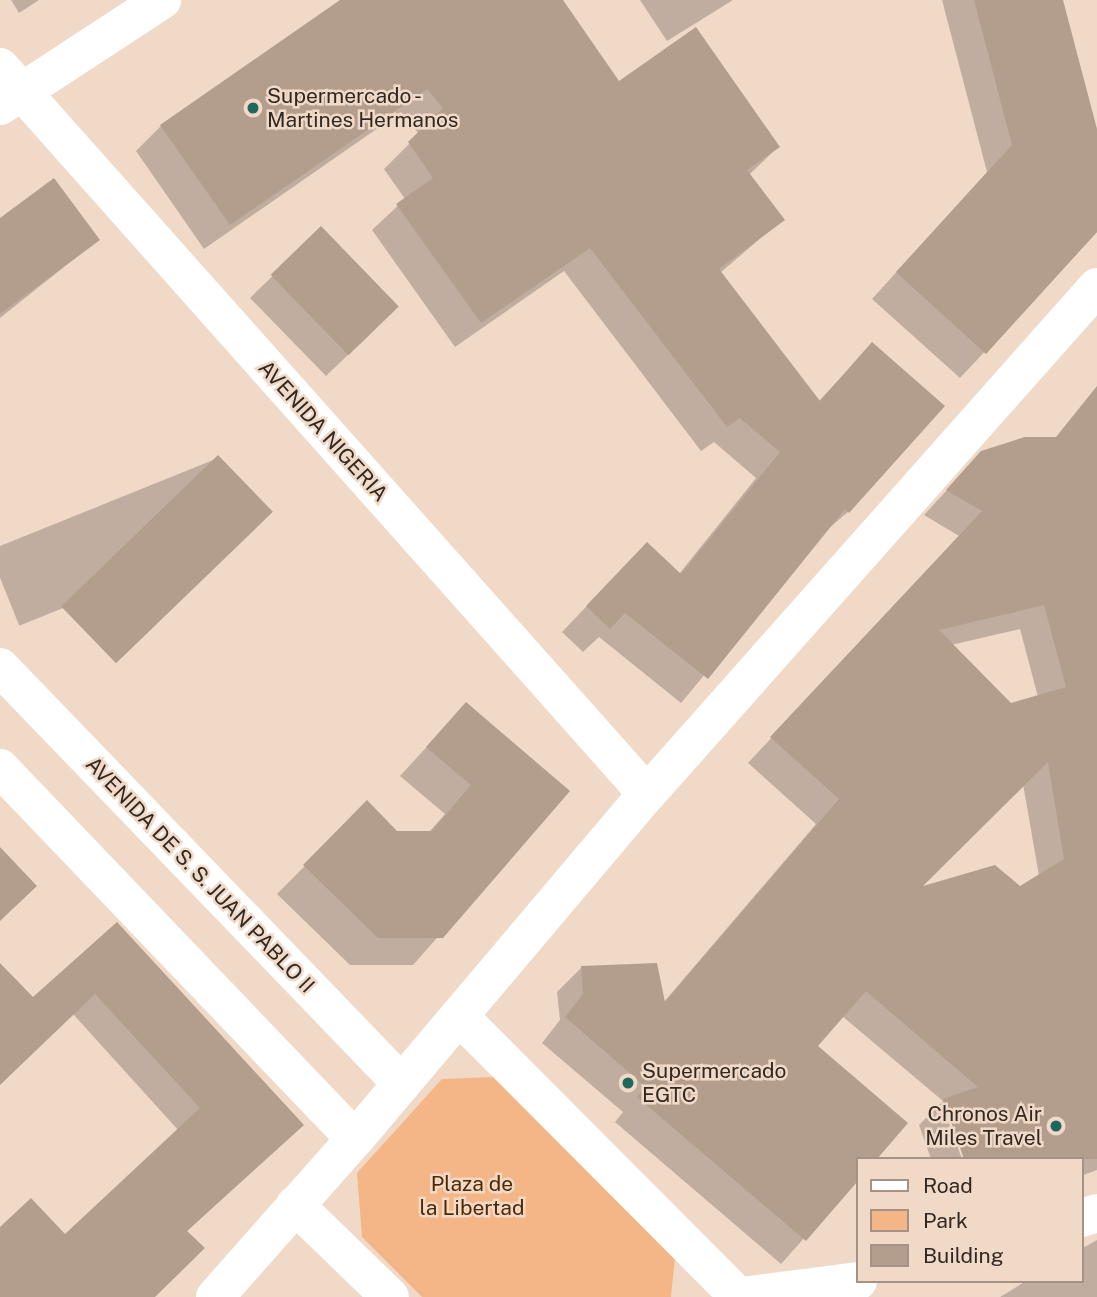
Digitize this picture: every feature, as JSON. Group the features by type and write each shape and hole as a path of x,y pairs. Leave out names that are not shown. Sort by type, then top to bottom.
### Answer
{"street":[{"path":"7,88 162,0"},
{"name":"AVENIDA NIGERIA","path":"7,88 647,794"},
{"path":"215,1297 355,1139 400,1082 647,794 1097,287"},
{"path":"1055,335 1097,327"},
{"name":"AVENIDA DE S. S. JUAN PABLO II","path":"0,667 400,1082"},
{"path":"0,768 355,1139"},
{"path":"459,1016 736,1296 856,1281"},
{"path":"295,1205 390,1297"}],"green space":[{"name":"Plaza de la Libertad","path":"495,1077 675,1257 671,1297 422,1297 362,1237 357,1173 442,1079"}],"building":[{"path":"340,0 563,0 619,81 696,27 780,147 747,170 785,220 719,269 820,401 872,342 945,406 849,513 845,509 708,679 625,613 610,629 586,606 647,542 681,574 780,452 740,418 727,427 590,248 481,323 396,204 433,178 408,142 443,108 427,89 230,225 160,125"},
{"path":"974,0 1063,0 1097,129 1097,232 986,354 896,272 1012,145"},
{"path":"54,178 100,240 0,314 0,218"},
{"path":"321,226 399,307 348,355 271,275"},
{"path":"1097,386 1097,1159 963,1157 943,1099 978,1087 866,991 818,1046 908,1123 879,1157 856,1157 856,1183 806,1241 637,1097 646,1087 565,1017 583,994 581,966 657,963 665,1002 839,799 770,737 982,511 946,490 981,451 1025,437 1056,437","holes":["1044,605 1066,687 1011,703 939,630","1048,762 1064,859 1020,886 995,865 923,886"]},
{"path":"218,455 273,512 116,663 61,606"},
{"path":"466,702 570,791 443,938 378,938 303,865 367,800 397,831 432,831 471,785 426,747"},
{"path":"0,847 37,886 0,921"},
{"path":"117,922 304,1125 187,1231 205,1248 155,1297 0,1297 0,1227 31,1198 65,1234 200,1108 95,994 0,1085 0,963 33,997"}],"place":[{"name":"Supermercado - Martines Hermanos","path":"253,108"},
{"name":"Supermercado EGTC","path":"628,1083"},
{"name":"Chronos Air Miles Travel","path":"1056,1126"}]}
